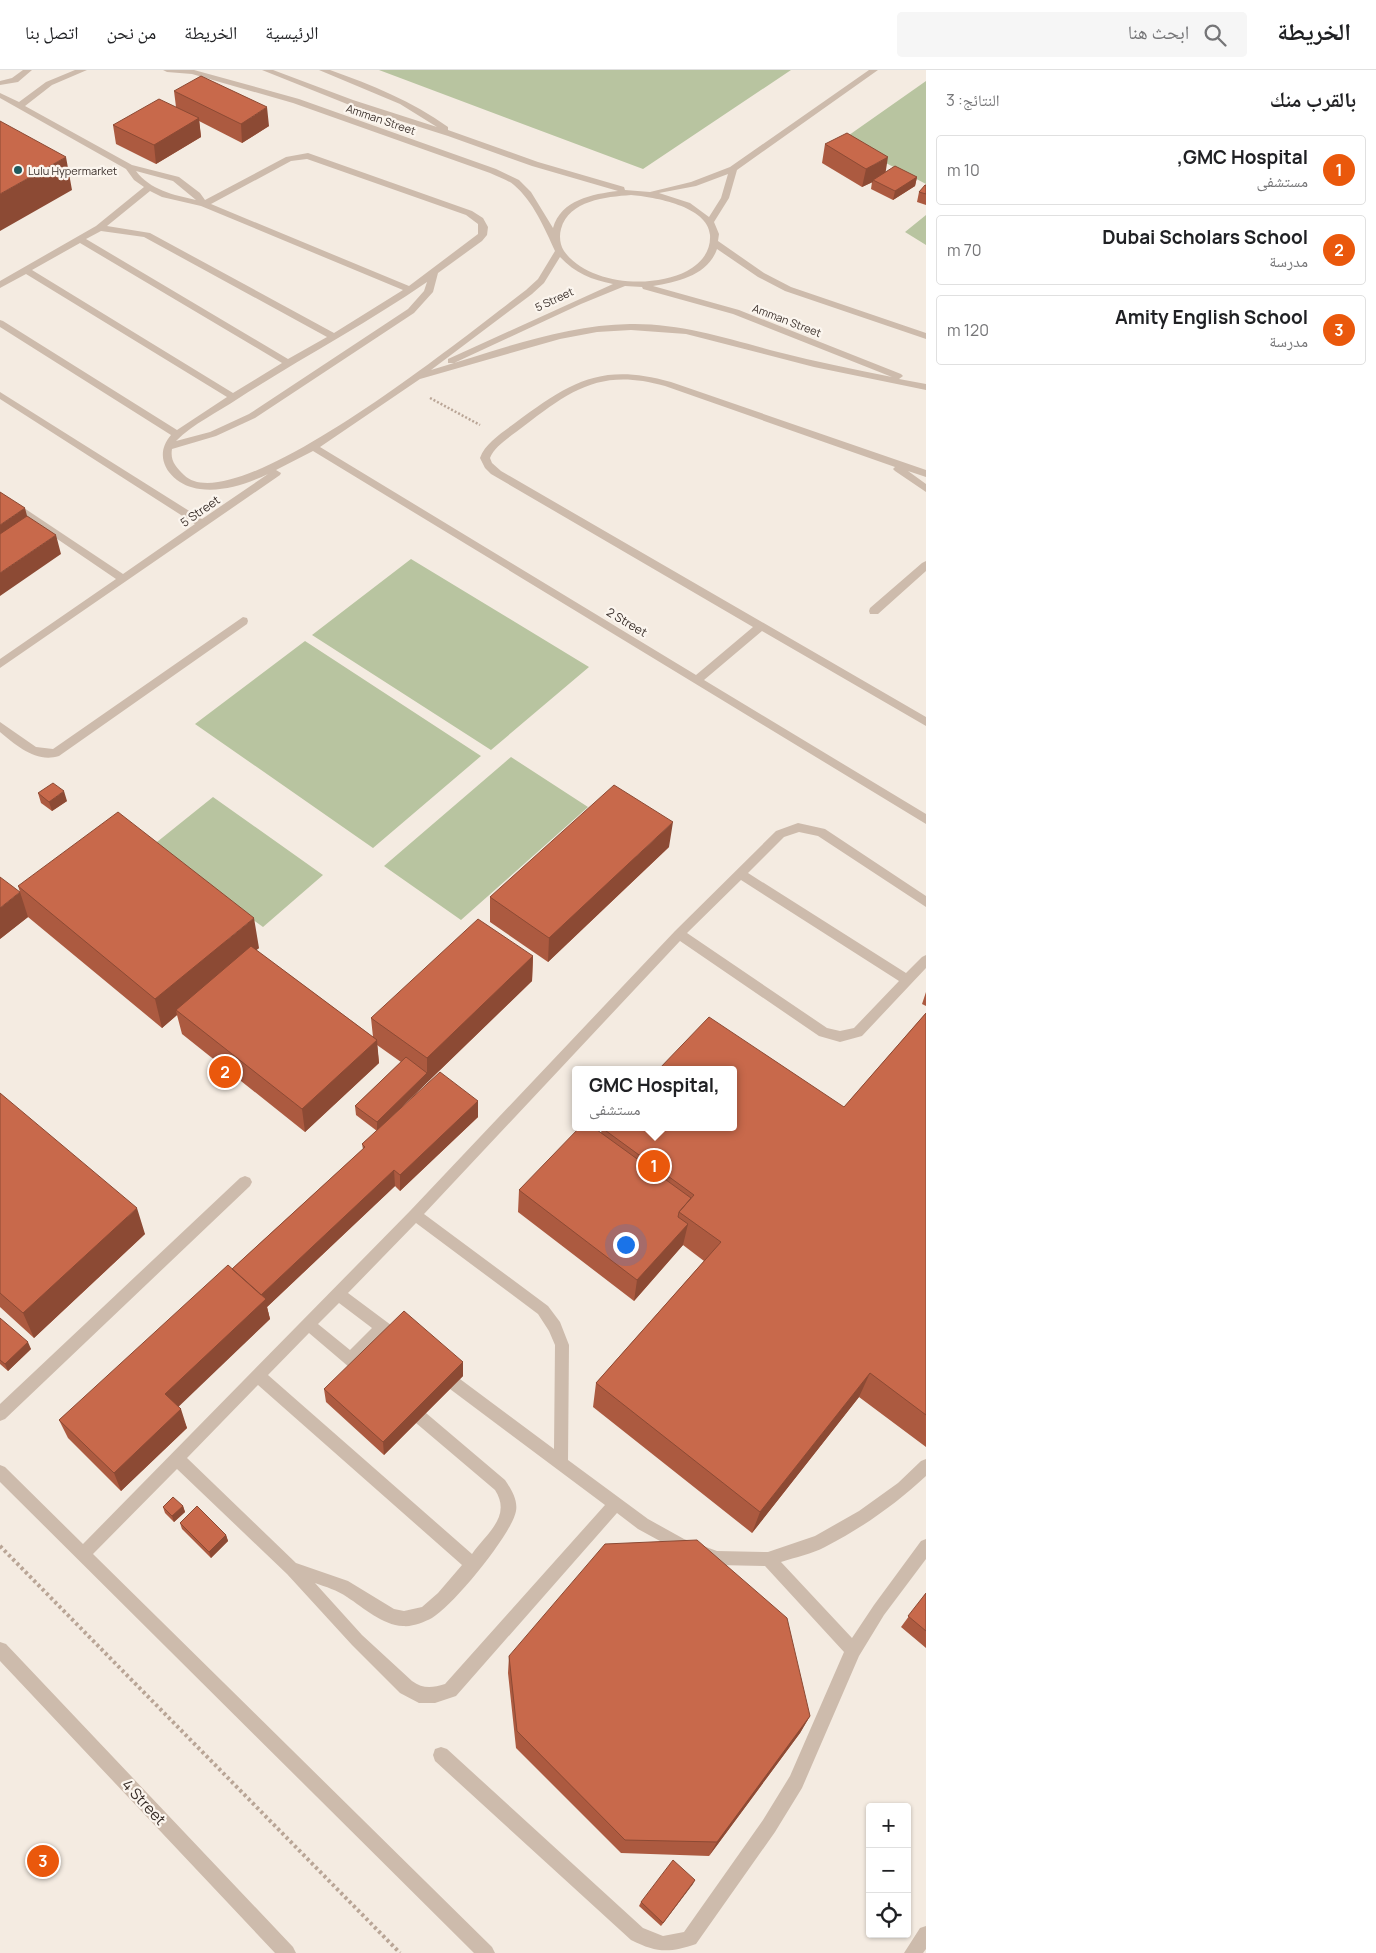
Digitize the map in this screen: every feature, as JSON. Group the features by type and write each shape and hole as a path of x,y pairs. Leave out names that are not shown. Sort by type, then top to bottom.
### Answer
{"street":[{"path":"0,83 14,80 28,70"},
{"path":"20,106 41,87 83,70"},
{"name":"Amman Street","path":"167,70 192,72 262,91 493,171 516,182 528,194 555,239"},
{"path":"212,70 262,91"},
{"name":"Amman Street","path":"266,70 350,102 451,134 580,179 630,192"},
{"path":"323,70 432,118 451,134"},
{"path":"647,193 693,184 733,169 874,70"},
{"path":"0,95 129,167 176,179 197,195 204,204"},
{"path":"204,204 288,159 301,156 320,159 469,213 481,220 485,230 480,239 371,314 233,397 177,434 168,447 166,460 174,473 188,482 208,486 229,486 249,479 313,447"},
{"path":"129,167 149,187 184,201 204,204 408,289"},
{"path":"709,223 718,213 726,196 733,169"},
{"path":"0,285 81,240 99,228 149,187"},
{"path":"630,192 667,196 699,212 709,223 714,233 715,243 712,254 691,273 656,283 636,284 606,280 585,272 568,260 560,251 555,239 557,227 564,215 575,206 591,198 630,192"},
{"path":"99,228 132,231 154,238 333,336"},
{"path":"81,240 288,363"},
{"path":"715,243 761,275 788,289 926,336"},
{"name":"5 Street","path":"0,664 415,378 529,292 546,274 560,251"},
{"path":"26,270 233,397"},
{"path":"168,447 213,434 260,411 411,311 428,292 434,272"},
{"name":"5 Street","path":"415,378 578,302 624,283"},
{"name":"Amman Street","path":"636,284 707,302 736,312 926,387"},
{"path":"0,323 177,434"},
{"path":"415,378 559,336 597,329 631,327 686,331 798,360 926,387"},
{"path":"926,474 668,384 635,376 600,378 574,388 503,438 490,448 486,454 486,461 490,468 926,722"},
{"path":"0,395 204,524"},
{"name":"2 Street","path":"313,447 926,820"},
{"path":"890,463 926,489"},
{"path":"0,495 124,579"},
{"path":"874,611 926,565"},
{"path":"0,726 36,754 55,753 243,621"},
{"path":"696,681 760,626"},
{"path":"84,1554 415,1215 679,934 780,834 798,827 821,832 926,902"},
{"path":"740,874 907,980"},
{"path":"679,934 823,1032 837,1038 858,1032 926,960"},
{"path":"0,1414 245,1182"},
{"path":"415,1215 543,1310 555,1327 562,1345 561,1462"},
{"path":"338,1294 394,1336"},
{"path":"308,1324 356,1363 382,1327"},
{"path":"258,1376 472,1564"},
{"path":"455,1384 643,1524 680,1546 717,1558 768,1559 819,1542 864,1516 903,1488 926,1466"},
{"path":"292,1570 320,1577 342,1586 384,1614 399,1618 413,1618 426,1613 438,1604 472,1564 503,1526 509,1516 510,1505 500,1485 421,1418"},
{"path":"176,1458 292,1570 357,1640 406,1687 419,1695 436,1695 450,1690 614,1504"},
{"path":"0,1472 486,1953"},
{"path":"442,1755 637,1934 654,1944 673,1946 690,1938 702,1923 769,1826 796,1782 853,1650 879,1610 926,1546"},
{"path":"768,1559 853,1650"},
{"name":"4 Street","path":"0,1650 287,1953"},
{"path":"913,1953 926,1934"}],"path":[{"path":"405,385 503,438"},
{"path":"0,1546 400,1953"}],"green space":[{"path":"379,70 791,70 643,169"},
{"path":"926,81 926,184 842,140"},
{"path":"926,215 926,245 905,232"},
{"path":"411,559 589,667 491,750 312,635"},
{"path":"305,641 481,756 373,848 195,724"},
{"path":"511,757 588,807 461,920 384,866"},
{"path":"213,797 323,875 263,927 152,846"}],"building":[{"path":"201,76 267,107 241,124 174,91"},
{"path":"159,99 199,118 154,145 113,125"},
{"path":"0,121 66,157 0,194"},
{"path":"847,133 888,157 866,169 825,144"},
{"path":"895,166 917,177 895,191 873,180"},
{"path":"925,185 926,194 919,192"},
{"path":"0,492 25,508 0,525"},
{"path":"27,516 56,535 0,573 0,534"},
{"path":"53,783 64,791 49,802 38,793"},
{"path":"614,785 673,822 549,938 490,897"},
{"path":"118,812 254,918 155,999 18,886"},
{"path":"0,877 20,892 0,908"},
{"path":"478,919 533,956 427,1058 371,1018"},
{"path":"251,946 377,1040 302,1109 176,1010"},
{"path":"926,1013 926,1415 870,1373 760,1512 596,1383 721,1242 679,1212 694,1195 606,1131 737,1131 737,1066 662,1066 709,1017 844,1107"},
{"path":"406,1057 427,1073 377,1122 355,1106"},
{"path":"440,1072 478,1101 400,1175 394,1170 261,1295 232,1269 365,1147 362,1144"},
{"path":"0,1093 137,1208 23,1313 0,1293"},
{"path":"576,1131 599,1131 691,1198 679,1212 678,1217 688,1224 637,1280 519,1190"},
{"path":"228,1265 266,1299 165,1394 181,1409 114,1473 59,1420"},
{"path":"404,1311 463,1362 383,1442 324,1389"},
{"path":"0,1318 28,1342 5,1364 0,1360"},
{"path":"173,1497 183,1506 172,1516 163,1507"},
{"path":"197,1506 226,1535 209,1552 180,1523"},
{"path":"697,1540 787,1618 810,1716 717,1842 625,1840 517,1731 509,1656 605,1544"},
{"path":"926,1593 926,1631 908,1616"},
{"path":"673,1860 695,1880 663,1923 641,1902"}],"place":[{"name":"Lulu Hypermarket","path":"18,170"},
{"name":"Dubai Scholars School","path":"225,1072"},
{"name":"GMC Hospital,","path":"654,1166"},
{"name":"Amity English School","path":"43,1861"}]}
